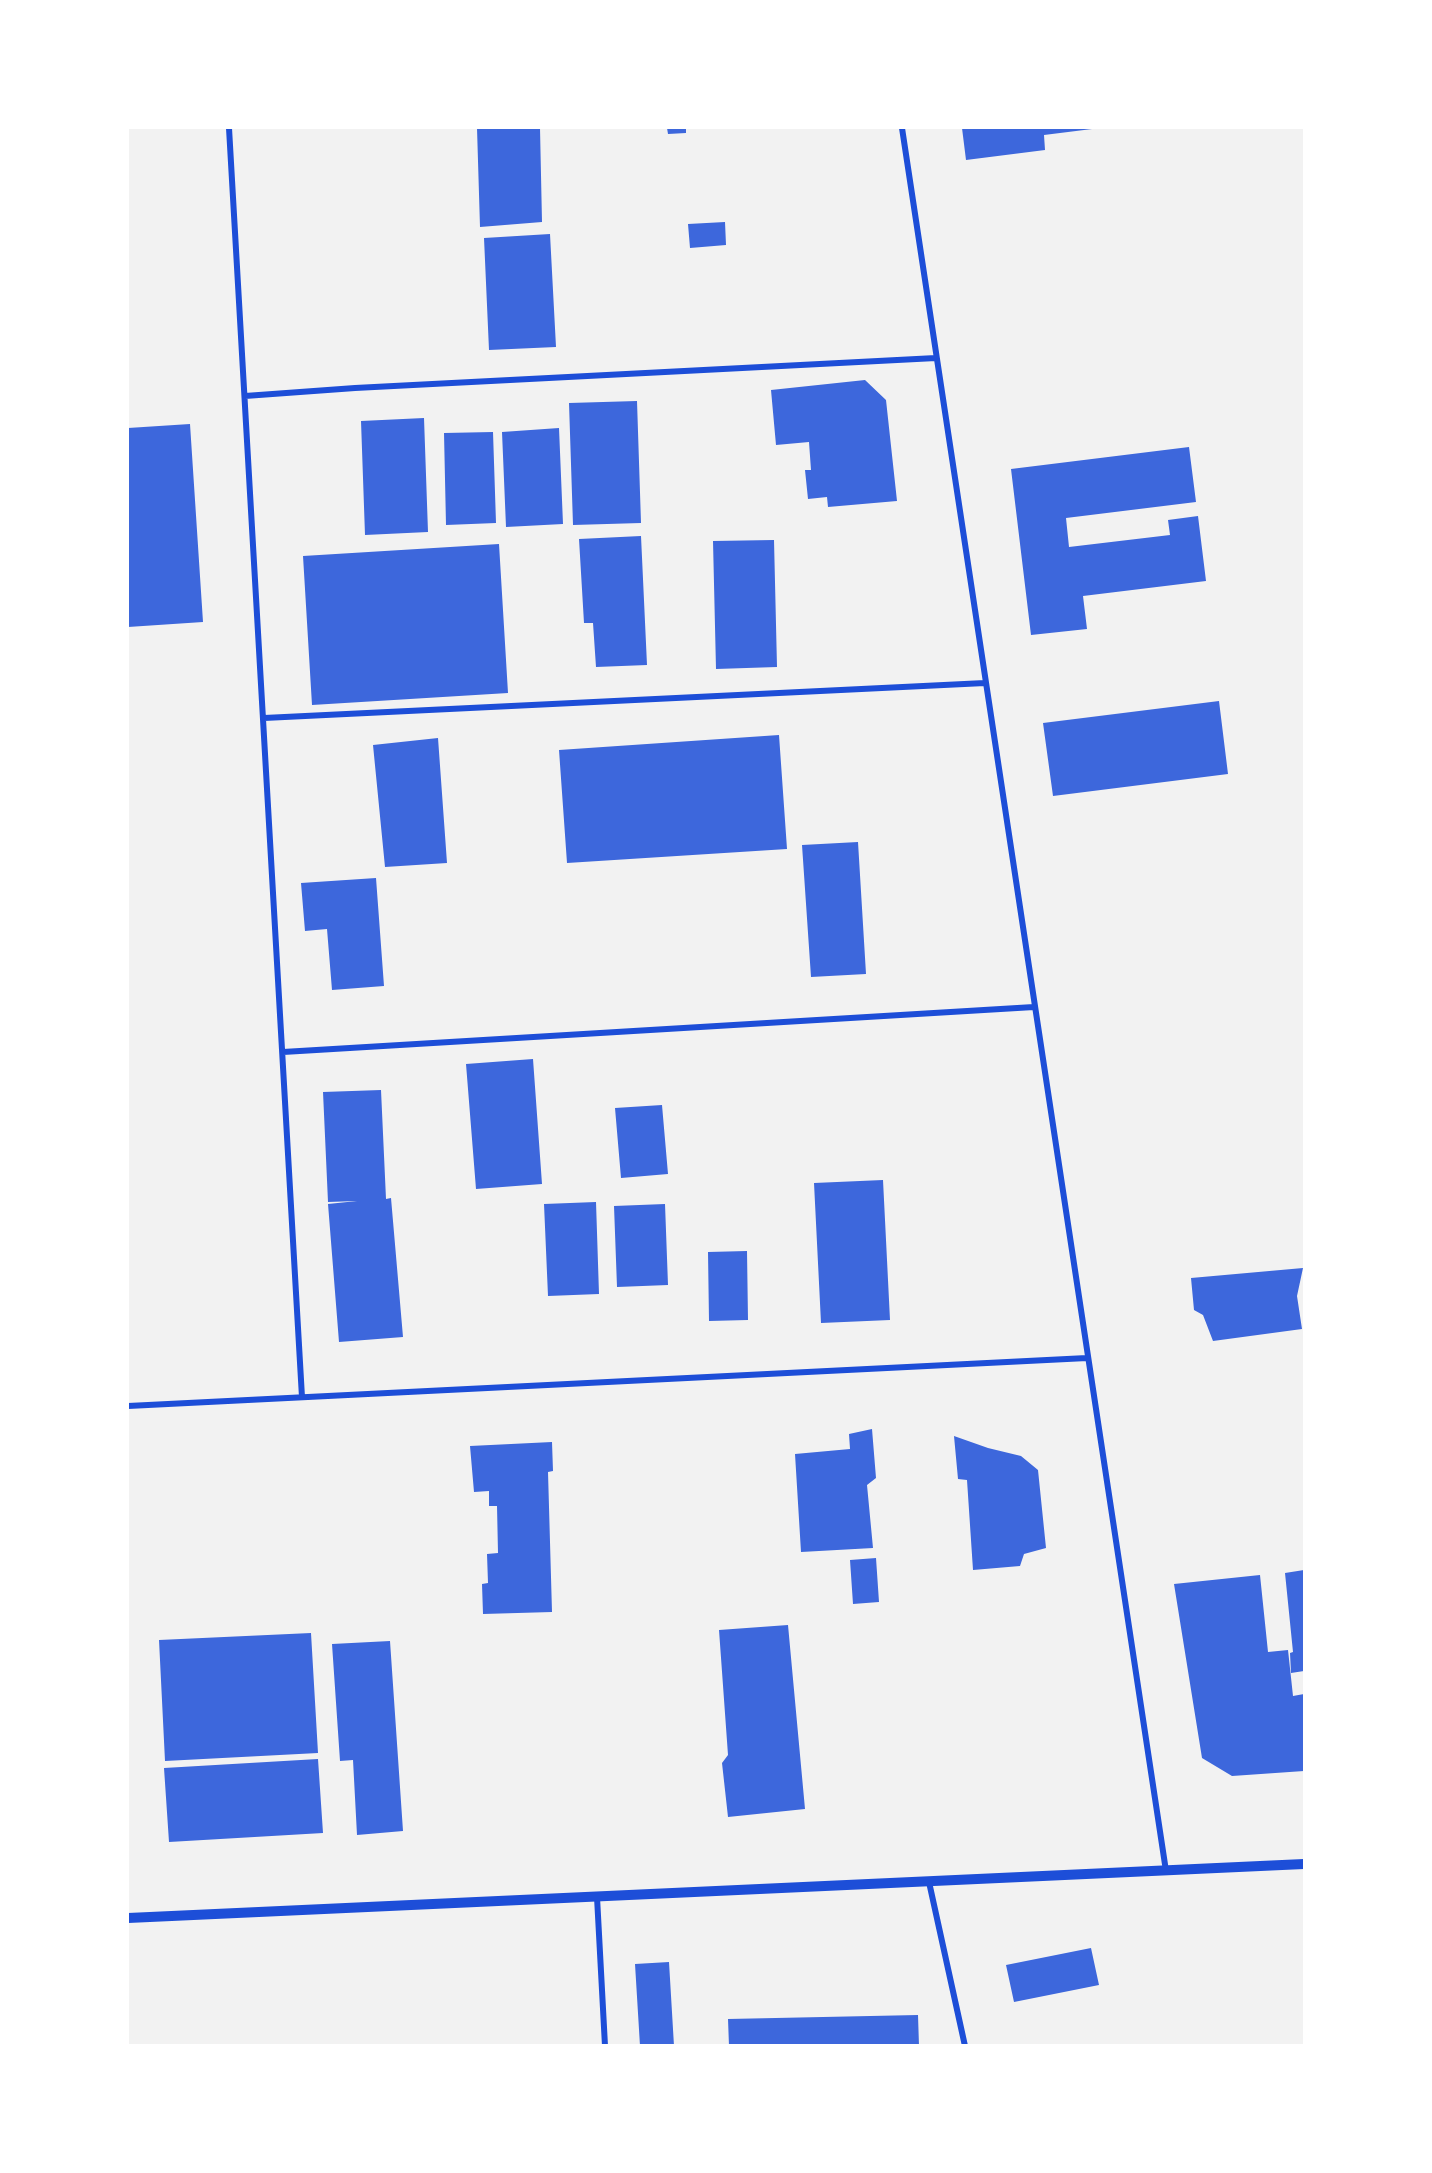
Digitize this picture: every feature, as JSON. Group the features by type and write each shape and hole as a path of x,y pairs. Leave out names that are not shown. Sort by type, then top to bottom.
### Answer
{"street":[{"path":"229,128 302,1397"},
{"path":"902,128 1166,1871"},
{"path":"245,396 355,388 936,358"},
{"path":"264,718 985,683"},
{"path":"282,1052 1034,1007"},
{"path":"128,1406 1087,1358"},
{"path":"128,1918 1305,1864"},
{"path":"929,1881 964,2046"},
{"path":"597,1897 605,2046"}],"building":[{"path":"477,128 540,128 542,222 480,227"},
{"path":"667,128 686,128 686,133 668,134"},
{"path":"962,128 1092,129 1044,135 1045,150 966,160"},
{"path":"725,222 726,245 690,248 688,224"},
{"path":"550,234 556,347 489,350 484,238"},
{"path":"865,380 886,400 897,501 828,507 827,497 808,499 805,470 811,470 809,442 776,445 771,390"},
{"path":"637,401 641,523 573,525 569,403"},
{"path":"424,418 428,532 365,535 361,421"},
{"path":"190,424 203,622 128,627 128,428"},
{"path":"559,428 563,524 506,527 502,432"},
{"path":"493,432 496,523 446,525 444,433"},
{"path":"1189,447 1196,502 1066,518 1069,547 1170,535 1168,520 1198,516 1206,581 1083,596 1087,629 1031,635 1011,469"},
{"path":"641,536 647,665 596,667 593,623 584,623 579,539"},
{"path":"774,540 777,667 716,669 713,541"},
{"path":"499,544 508,693 312,705 303,556"},
{"path":"1219,701 1228,774 1053,796 1043,723"},
{"path":"779,735 787,849 567,863 559,750"},
{"path":"438,738 447,863 385,867 373,745"},
{"path":"858,842 866,974 811,977 802,845"},
{"path":"376,878 384,986 332,990 327,929 305,931 301,883"},
{"path":"533,1059 542,1184 476,1189 466,1064"},
{"path":"381,1090 386,1199 391,1198 403,1337 339,1342 328,1204 357,1201 328,1202 323,1092"},
{"path":"662,1105 668,1174 621,1178 615,1108"},
{"path":"883,1180 890,1320 821,1323 814,1183"},
{"path":"596,1202 599,1294 548,1296 544,1204"},
{"path":"665,1204 668,1285 617,1287 614,1206"},
{"path":"747,1251 748,1320 709,1321 708,1252"},
{"path":"1303,1268 1297,1296 1302,1329 1213,1341 1203,1315 1194,1310 1191,1278"},
{"path":"872,1429 876,1478 867,1485 873,1548 801,1552 795,1454 850,1449 849,1434"},
{"path":"954,1436 1021,1456 1038,1470 1046,1548 1024,1554 1020,1566 973,1570 967,1480 958,1479"},
{"path":"552,1442 553,1471 548,1472 552,1612 483,1614 482,1584 488,1583 487,1554 498,1553 497,1506 489,1506 489,1491 474,1492 470,1446"},
{"path":"876,1558 879,1602 853,1604 850,1560"},
{"path":"1304,1570 1304,1671 1291,1673 1290,1653 1293,1652 1285,1573"},
{"path":"1260,1575 1268,1652 1288,1650 1293,1696 1304,1694 1304,1771 1232,1776 1202,1758 1174,1584"},
{"path":"788,1625 805,1809 728,1817 722,1763 728,1755 719,1630"},
{"path":"311,1633 318,1753 165,1761 159,1640"},
{"path":"390,1641 403,1831 357,1835 353,1760 340,1761 332,1644"},
{"path":"318,1759 323,1833 169,1842 164,1768"},
{"path":"1091,1948 1099,1985 1014,2002 1006,1965"},
{"path":"669,1962 674,2046 640,2046 635,1964"},
{"path":"918,2015 919,2046 729,2046 728,2019"}]}
